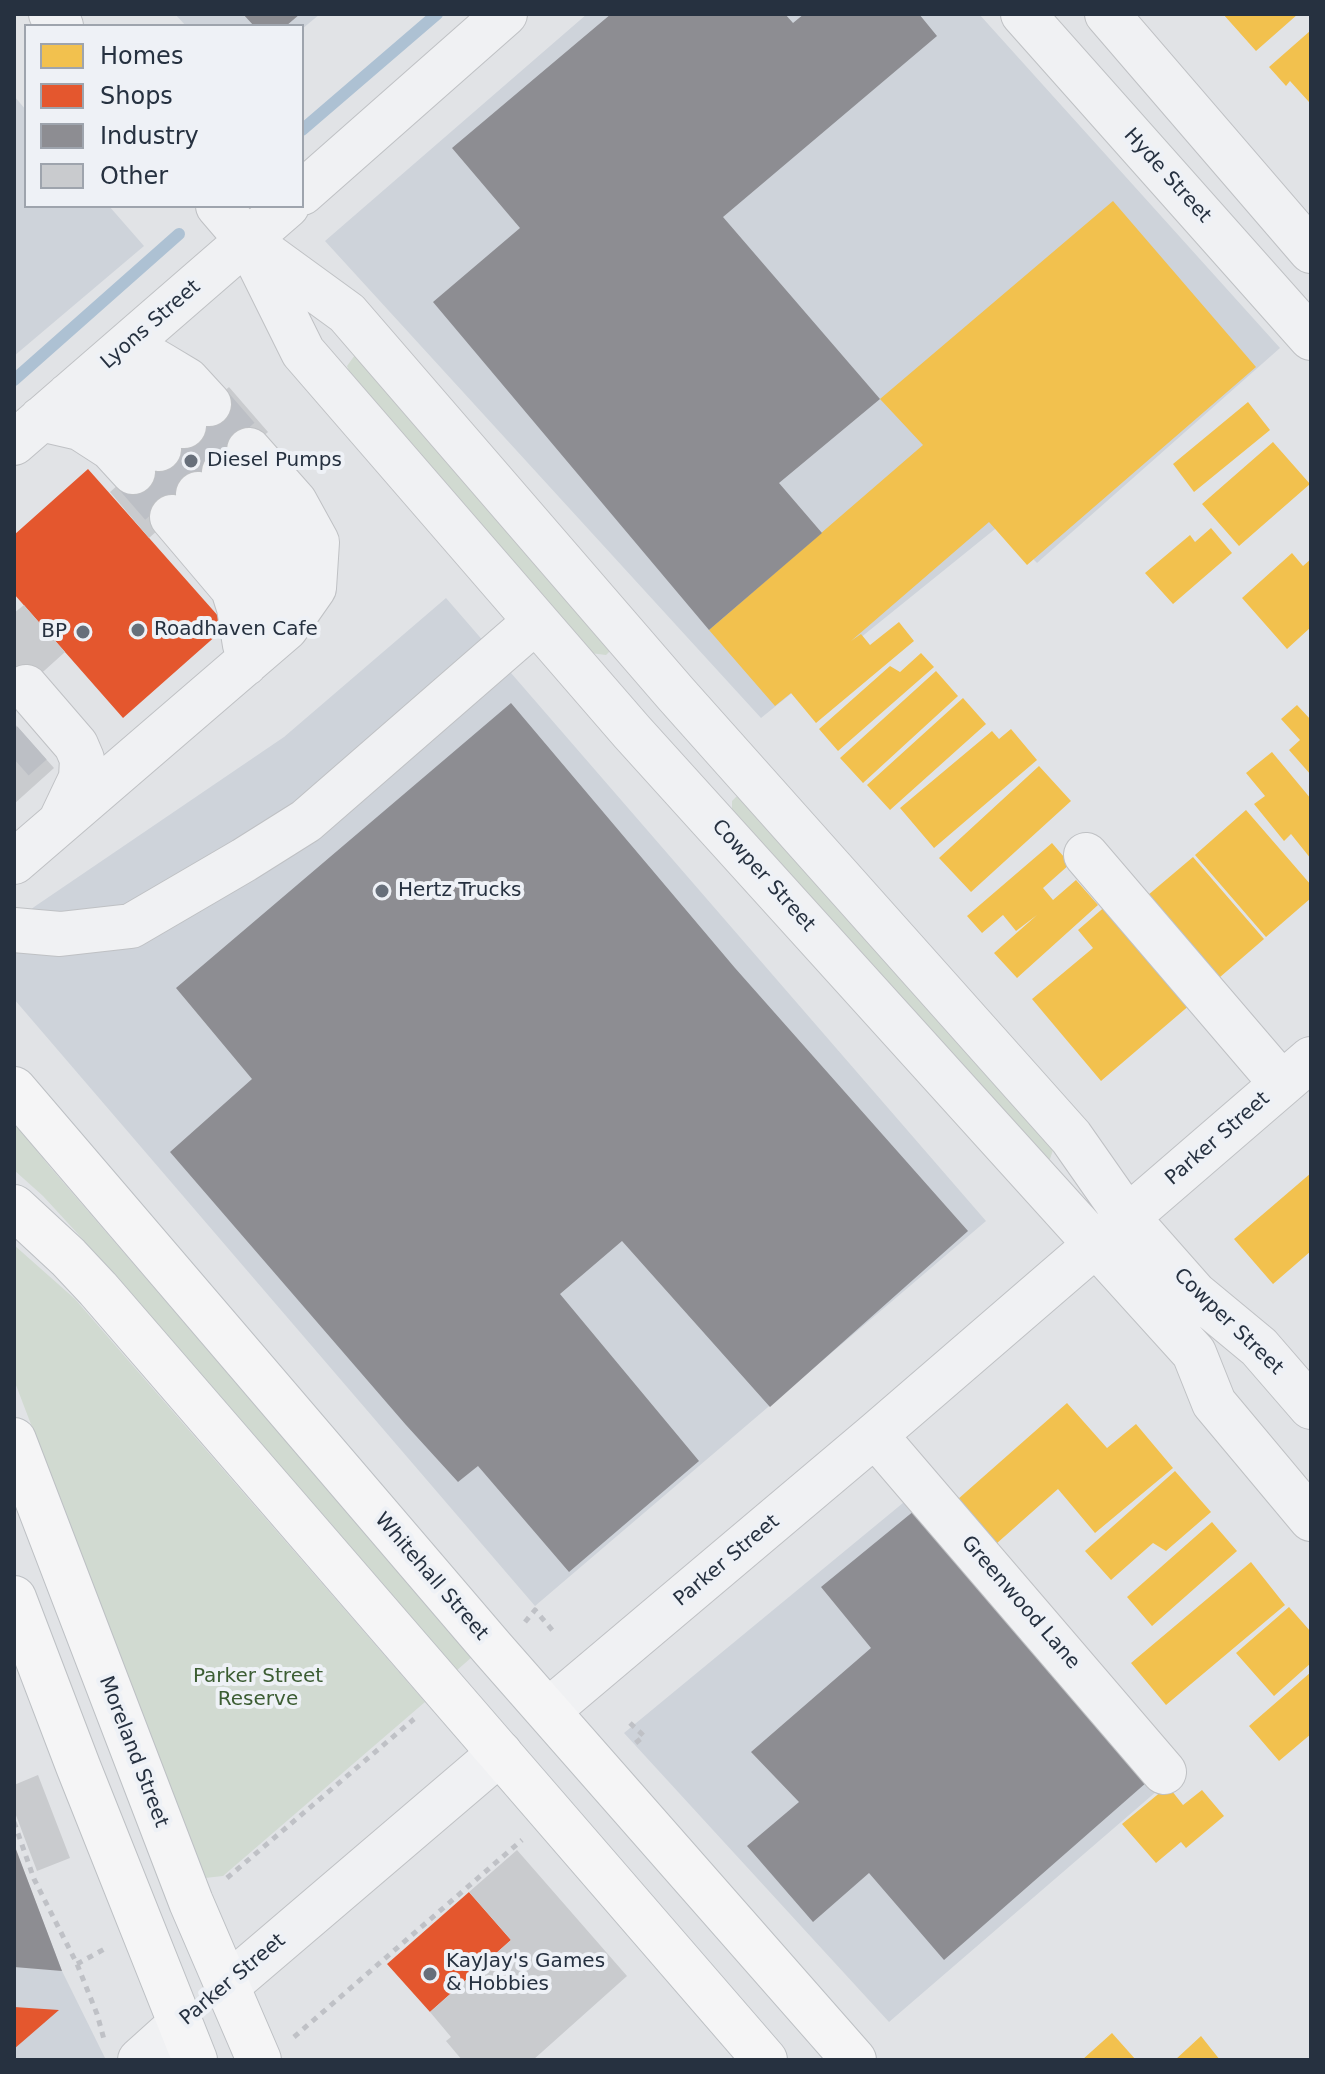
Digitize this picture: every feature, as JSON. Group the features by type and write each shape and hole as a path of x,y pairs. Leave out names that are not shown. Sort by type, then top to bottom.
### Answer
{"main road":[{"name":"Whitehall Street","path":"14,1089 483,1637 854,2060"},
{"path":"14,1207 49,1237 98,1289 765,2060"},
{"name":"Moreland Street","path":"14,1440 185,1887 227,1986 274,2054"},
{"path":"14,1598 188,2042"},
{"name":"Parker Street","path":"500,1753 549,1710"},
{"name":"Parker Street","path":"188,2042 227,1986"}],"street":[{"path":"304,191 505,14"},
{"name":"Hyde Street","path":"1023,14 1311,338"},
{"path":"1107,14 1311,251"},
{"name":"Cowper Street","path":"220,208 248,241 347,313 676,694 1071,1137 1112,1231 1194,1353 1214,1403 1305,1500"},
{"name":"Lyons Street","path":"68,397 285,208"},
{"name":"Cowper Street","path":"248,241 303,352 632,732 1112,1231 1259,1347 1311,1407"},
{"path":"150,358 187,380 171,438 137,424 104,404 68,397 150,358"},
{"path":"14,862 245,664 274,624 294,582 289,549 211,483 245,635 245,664"},
{"path":"14,930 60,934 131,926 244,860 306,821 536,621"},
{"path":"632,732 676,694"},
{"path":"28,707 76,745 82,759 81,778 58,824"},
{"path":"1086,855 1296,1071"},
{"name":"Parker Street","path":"549,1710 875,1435 1296,1071"},
{"name":"Greenwood Lane","path":"875,1435 1164,1772"},
{"name":"Parker Street","path":"227,1986 500,1753"},
{"name":"Parker Street","path":"123,2054 188,2042"}],"path":[{"path":"525,1622 535,1610 553,1631"},
{"path":"220,1884 422,1711"},
{"path":"630,1723 644,1736 631,1747"},
{"path":"14,1822 34,1879 77,1964 97,2014 123,2054"},
{"path":"274,2054 522,1840"},
{"path":"77,1964 116,1943"}],"shaded area":[{"path":"175,14 320,14 304,27 304,24 184,24"},
{"path":"587,14 979,14 1280,348 1037,563 1000,525 761,718 325,241"},
{"path":"14,96 24,108 24,208 111,208 144,246 14,356"},
{"path":"446,598 986,1221 535,1606 14,999 14,924 34,907 284,737"},
{"path":"926,1484 1179,1772 889,2022 624,1733"},
{"path":"14,1845 62,1971 106,2060 14,2060"}],"green space":[{"path":"355,355 616,645 606,655 590,653 354,384 347,366"},
{"path":"739,794 1054,1147 1050,1159 1043,1162 732,812 732,801"},
{"path":"14,1122 472,1657 456,1671 78,1234 14,1170"},
{"name":"Parker Street Reserve","path":"14,1245 75,1299 425,1702 223,1876 205,1878 14,1380"}],"building: Homes":[{"path":"1223,14 1298,14 1256,51"},
{"path":"1310,31 1309,102 1290,81 1286,86 1269,67"},
{"path":"1113,201 1256,367 1027,565 989,522 851,641 861,634 870,645 899,622 914,641 816,723 791,693 775,706 709,630 923,445 880,399"},
{"path":"1248,402 1270,430 1194,492 1173,464"},
{"path":"1273,442 1310,484 1239,546 1202,504"},
{"path":"1211,528 1232,553 1173,604 1145,573 1190,535 1195,542"},
{"path":"1292,553 1303,566 1311,559 1311,627 1287,649 1242,598"},
{"path":"921,653 934,667 838,751 819,729 890,666 900,672"},
{"path":"936,671 958,696 863,783 840,758"},
{"path":"963,698 986,724 890,810 867,785"},
{"path":"1297,705 1311,720 1311,775 1289,750 1300,740 1281,719"},
{"path":"1011,729 1037,760 934,848 900,808 992,731 999,739"},
{"path":"1272,752 1311,799 1311,859 1291,834 1284,841 1254,804 1265,796 1246,773"},
{"path":"1039,766 1071,801 971,892 939,858"},
{"path":"1246,810 1311,885 1311,898 1266,937 1195,855"},
{"path":"1052,843 1070,864 1043,888 1053,900 1076,880 1098,905 1017,978 994,953 1037,915 1016,931 1003,915 982,933 967,916"},
{"path":"1193,857 1264,939 1212,984 1141,901"},
{"path":"1108,904 1198,998 1101,1081 1032,999 1093,948 1078,930"},
{"path":"1311,1173 1311,1251 1273,1284 1234,1239"},
{"path":"1067,1403 1107,1448 1136,1424 1173,1468 1095,1533 1058,1489 987,1552 949,1507"},
{"path":"1175,1471 1211,1512 1166,1551 1153,1543 1111,1580 1085,1551"},
{"path":"1212,1522 1237,1551 1152,1626 1127,1597"},
{"path":"1251,1562 1285,1605 1166,1705 1131,1663"},
{"path":"1289,1607 1311,1632 1311,1663 1274,1696 1236,1653"},
{"path":"1311,1672 1311,1734 1279,1761 1249,1726"},
{"path":"1168,1786 1183,1805 1202,1790 1224,1816 1186,1848 1181,1842 1156,1863 1122,1824"},
{"path":"1112,2033 1136,2060 1082,2060"},
{"path":"1201,2036 1220,2060 1175,2060"}],"building: Shops":[{"path":"88,469 227,626 123,718 14,594 14,535"},
{"path":"469,1892 511,1940 430,2012 387,1964"},
{"path":"14,2007 59,2010 14,2049"}],"building: Industry":[{"path":"243,14 300,14 288,24 252,24"},
{"path":"611,14 785,14 793,23 804,14 919,14 937,36 723,217 880,399 779,483 822,533 709,630 433,302 520,228 452,148"},
{"path":"511,703 735,968 968,1231 770,1407 622,1241 560,1294 699,1461 569,1572 478,1466 458,1482 170,1152 252,1079 176,988"},
{"path":"920,1506 1155,1775 944,1960 869,1873 813,1922 747,1846 799,1802 751,1752 871,1648 821,1587"},
{"path":"14,1844 62,1971 14,1967"}],"building: Other":[{"name":"Diesel Pumps","path":"229,387 268,432 149,538 110,492"},
{"path":"24,605 65,652 14,698 14,613"},
{"path":"14,723 54,768 14,804"},
{"path":"38,1775 70,1858 37,1871 14,1810 14,1785"},
{"path":"517,1850 627,1976 533,2060 462,2060 446,2041 451,2037 430,2012 511,1940 469,1892"}],"waterway":[{"path":"304,128 437,14"},
{"path":"14,380 179,234"}],"tunnel":[{"path":"209,404 249,450"},
{"path":"184,426 224,472"},
{"path":"159,449 198,494"},
{"path":"133,472 172,517"},
{"path":"14,759 32,743"}],"place":[{"name":"Diesel Pumps","path":"191,461"},
{"name":"Roadhaven Cafe","path":"138,630"},
{"name":"BP","path":"83,632"},
{"name":"Hertz Trucks","path":"382,891"},
{"name":"KayJay's Games & Hobbies","path":"430,1974"}]}
